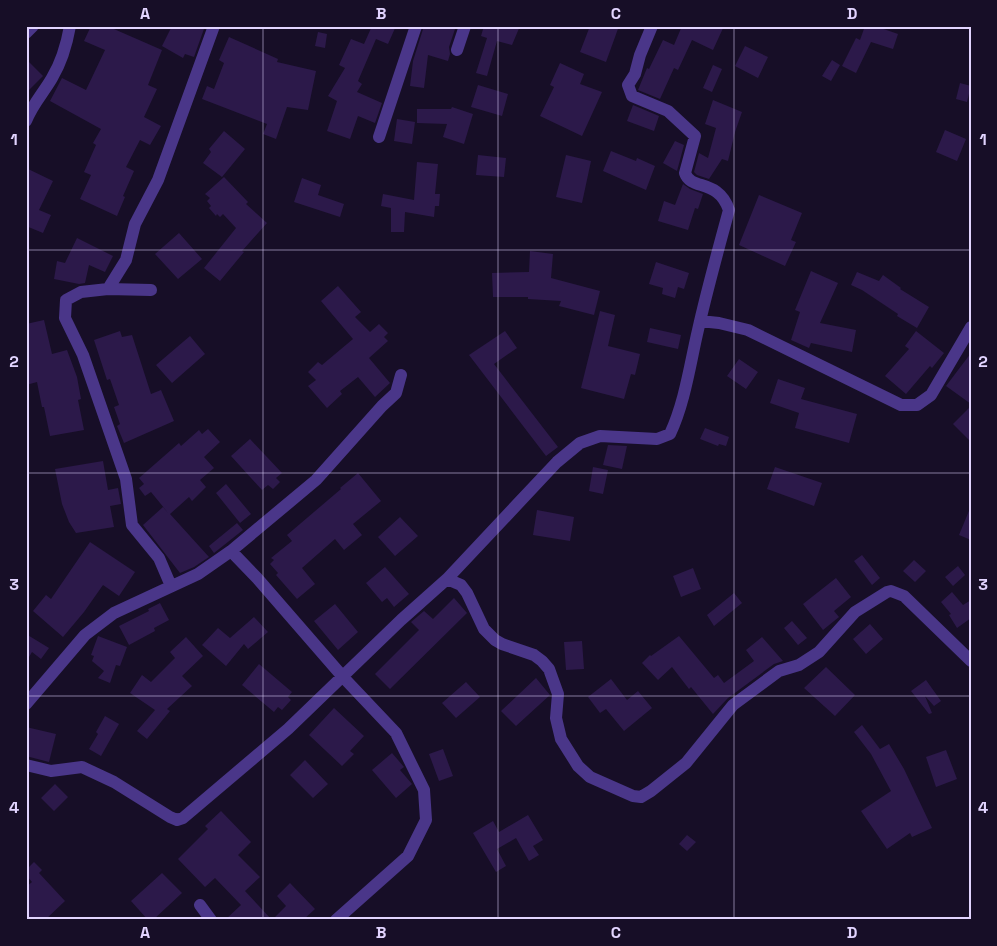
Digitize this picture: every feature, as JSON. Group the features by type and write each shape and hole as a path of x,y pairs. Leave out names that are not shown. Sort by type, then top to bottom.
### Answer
{"street":[{"path":"26,33 33,26"},
{"path":"26,121 53,76 68,38 70,26"},
{"path":"108,289 126,260 134,224 158,180 214,26"},
{"path":"379,137 416,26"},
{"path":"457,50 465,26"},
{"path":"26,765 51,771 82,767 114,782 170,817 177,820 184,818 288,729 401,620 447,579 557,462 580,444 600,436 657,439 670,434 675,423 729,210 725,200 716,190 695,184 687,179 685,173 694,136 668,111 632,96 628,85 635,74 640,55 652,26"},
{"path":"151,290 108,289 81,292 66,300 65,318 83,356 126,478 132,525 160,558 171,586"},
{"path":"700,321 719,323 748,330 901,405 917,405 931,395 971,327"},
{"path":"26,703 85,635 114,613 198,574 231,551 316,480 382,406 396,393 401,375"},
{"path":"231,551 396,733 424,790 426,820 408,856 336,920"},
{"path":"447,579 461,585 484,629 494,640 534,655 549,670 558,694 556,718 561,739 578,766 590,777 633,796 641,797 651,791 686,763 733,705 779,671 799,665 819,652 855,612 887,592 892,591 904,596 971,660"},
{"path":"200,905 211,920"}],"building":[{"path":"91,26 107,26 162,50 148,85 157,89 144,117 161,126 150,145 140,140 126,167 134,171 117,216 80,199 91,175 84,172 96,145 93,143 101,129 50,101 62,78 86,90 105,50 84,41"},
{"path":"172,26 205,26 194,57 185,54 183,58 162,46"},
{"path":"372,26 396,26 388,44 376,39 358,81 362,84 357,92 382,103 375,123 358,116 350,139 327,131 337,101 328,96 345,68 339,65 351,39 364,44"},
{"path":"424,26 456,26 449,47 448,61 428,55 424,88 410,86 413,61"},
{"path":"484,26 520,26 512,45 497,41 487,76 476,73 487,38 481,36"},
{"path":"590,26 619,26 606,62 580,52"},
{"path":"682,26 724,26 713,50 692,40 678,70 674,68 660,99 638,90 647,68 649,69 663,40 674,45"},
{"path":"865,26 875,26 898,34 893,49 871,42 856,73 842,66 856,38 860,40"},
{"path":"318,32 327,34 325,48 315,46"},
{"path":"229,37 278,59 277,62 316,71 308,110 287,107 276,139 263,134 267,124 202,99 207,86 214,89 224,63 219,60"},
{"path":"745,46 768,57 758,78 735,66"},
{"path":"26,59 43,76 26,93"},
{"path":"832,60 840,65 831,81 822,76"},
{"path":"560,63 584,74 580,84 602,92 582,136 540,116 554,87 550,85"},
{"path":"713,65 722,69 712,92 703,88"},
{"path":"960,83 971,86 967,102 956,99"},
{"path":"478,85 508,94 502,116 471,107"},
{"path":"713,100 742,112 728,161 722,159 709,179 694,172 699,153 708,158 716,128 705,124"},
{"path":"633,105 659,116 654,131 627,121"},
{"path":"452,107 473,114 464,144 443,137 447,124 417,123 417,109 451,109"},
{"path":"397,119 415,122 412,144 394,141"},
{"path":"945,130 966,139 957,161 936,152"},
{"path":"224,131 245,149 222,177 203,163 211,152 209,149"},
{"path":"675,141 684,145 677,171 663,163"},
{"path":"611,151 636,161 637,158 655,166 646,190 603,171"},
{"path":"478,155 506,158 504,177 476,175"},
{"path":"566,155 591,161 582,203 556,197"},
{"path":"417,162 438,164 435,194 440,194 439,206 435,206 434,217 405,212 404,232 391,232 391,208 381,206 383,194 414,200"},
{"path":"26,168 53,181 39,210 51,215 43,233 26,226"},
{"path":"224,177 248,202 246,204 267,223 242,251 244,252 220,281 204,268 236,228 223,214 220,217 217,214 216,216 209,208 211,206 207,201 210,198 205,194"},
{"path":"302,178 321,185 318,195 344,204 340,217 294,202"},
{"path":"683,184 703,194 698,209 695,208 688,230 658,221 664,201 675,205"},
{"path":"759,195 802,213 791,240 796,242 785,266 739,245"},
{"path":"179,233 202,259 178,279 155,254"},
{"path":"77,238 113,256 105,272 89,265 85,283 79,284 54,279 57,261 65,263"},
{"path":"530,251 553,254 551,278 600,291 594,315 559,306 561,301 528,299 528,297 493,297 492,273 529,272"},
{"path":"656,262 689,273 684,289 678,287 675,298 662,294 663,288 649,284"},
{"path":"811,271 838,283 820,323 856,330 852,352 811,343 809,348 791,340 800,312 795,310"},
{"path":"857,272 879,281 883,275 900,289 929,307 917,328 862,290 851,285"},
{"path":"338,286 361,312 355,317 370,332 379,324 388,333 384,337 388,341 369,358 390,383 375,397 358,377 340,391 342,394 327,408 308,386 316,380 308,372 318,362 322,365 353,339 321,301"},
{"path":"600,311 615,315 608,346 640,354 635,375 631,374 624,399 581,388"},
{"path":"44,320 52,354 67,350 77,377 81,399 78,400 84,430 50,436 37,382 26,385 26,324"},
{"path":"650,328 681,335 678,349 647,342"},
{"path":"120,331 122,337 132,335 151,394 161,390 174,421 124,443 117,426 120,424 114,407 119,405 110,379 107,380 94,340"},
{"path":"505,331 517,348 494,364 558,447 546,456 469,355"},
{"path":"916,331 944,353 906,394 885,376 909,349 905,346"},
{"path":"190,336 205,354 172,383 156,365"},
{"path":"971,353 971,404 946,386"},
{"path":"739,359 758,372 746,389 727,376"},
{"path":"778,379 805,388 801,399 857,414 849,443 795,428 799,413 770,403"},
{"path":"971,406 971,442 953,424"},
{"path":"705,428 729,437 726,446 719,444 718,446 700,439"},
{"path":"208,429 220,442 204,457 214,468 200,480 206,487 192,501 189,497 170,514 209,557 194,567 180,573 143,525 163,507 169,514 151,492 145,496 139,488 144,484 139,478 179,443 181,446 199,430 202,434"},
{"path":"250,439 282,473 276,478 280,482 273,489 268,485 262,490 231,456"},
{"path":"608,445 627,446 622,469 603,465"},
{"path":"103,461 108,490 118,488 121,504 110,506 114,527 76,533 69,522 62,504 55,469"},
{"path":"593,467 608,470 603,494 589,491"},
{"path":"775,467 822,483 814,506 767,489"},
{"path":"358,473 381,501 353,524 362,535 344,550 335,539 302,568 315,584 297,599 276,575 278,573 270,564 274,560 271,558 292,541 287,535"},
{"path":"226,484 251,514 240,523 216,493"},
{"path":"971,506 971,540 959,535"},
{"path":"537,510 574,517 570,541 533,535"},
{"path":"400,517 418,536 395,556 378,537"},
{"path":"237,523 243,530 214,553 209,546"},
{"path":"90,542 135,572 119,596 103,585 63,637 33,611 46,595 51,599"},
{"path":"862,555 880,578 872,585 854,561"},
{"path":"914,560 926,571 915,582 903,571"},
{"path":"958,566 965,575 953,586 945,577"},
{"path":"385,567 409,594 394,607 387,598 382,602 366,583"},
{"path":"693,568 701,589 681,597 673,576"},
{"path":"836,578 851,597 834,611 839,617 823,630 803,604"},
{"path":"952,592 963,605 971,600 971,618 957,628 949,615 951,614 941,602"},
{"path":"734,593 742,603 714,626 707,615"},
{"path":"454,598 467,613 390,689 375,674 419,630 411,622 424,611 433,619"},
{"path":"160,603 169,620 154,628 155,631 129,645 119,626 149,611 148,609"},
{"path":"335,604 358,632 338,650 314,621"},
{"path":"254,617 268,632 248,649 244,644 226,666 202,645 218,628 230,638"},
{"path":"792,621 807,638 798,645 784,628"},
{"path":"870,624 883,639 866,654 853,639"},
{"path":"26,634 49,648 41,659 32,652 26,662"},
{"path":"98,636 127,647 120,666 116,665 110,683 98,678 104,671 92,661 94,656 91,655"},
{"path":"679,636 714,678 718,675 724,683 754,661 746,650 762,637 783,661 774,664 728,698 713,714 691,687 689,689 672,667 658,680 642,663 650,655"},
{"path":"186,637 203,656 182,676 192,686 167,709 170,711 147,739 137,731 155,710 130,693 142,675 151,682 175,658 170,652"},
{"path":"582,641 584,669 566,670 564,642"},
{"path":"259,664 292,692 288,697 291,700 282,710 278,707 274,712 242,685"},
{"path":"826,667 855,695 835,716 804,688"},
{"path":"536,678 550,695 516,726 501,711"},
{"path":"611,679 627,700 638,691 652,708 624,731 606,709 600,713 588,697"},
{"path":"926,680 941,701 934,706 925,696 932,713 929,714 911,691"},
{"path":"466,682 480,697 456,718 442,703"},
{"path":"334,708 364,736 350,751 354,754 342,766 309,735"},
{"path":"105,716 119,724 101,756 89,749 98,734 96,732"},
{"path":"862,725 880,749 889,744 904,769 932,828 912,837 910,833 887,849 861,811 891,791 871,754 854,732"},
{"path":"26,727 56,734 49,762 26,756"},
{"path":"443,749 453,776 439,781 429,754"},
{"path":"946,750 957,779 936,787 926,757"},
{"path":"392,753 404,767 400,770 412,784 396,798 372,770"},
{"path":"305,760 328,784 313,798 290,775"},
{"path":"55,784 68,797 54,811 41,798"},
{"path":"221,811 251,842 238,855 260,877 245,891 272,920 225,920 241,905 215,878 205,887 178,859 208,829 205,826"},
{"path":"528,815 543,840 533,846 539,855 529,861 516,838 497,849 506,866 496,872 473,833 493,821 499,832"},
{"path":"687,835 696,842 687,851 679,844"},
{"path":"34,862 42,870 39,873 65,901 45,920 26,920 26,887 32,882 26,875 26,870"},
{"path":"162,873 182,893 153,920 148,920 131,901"},
{"path":"290,883 315,909 303,920 272,920 286,906 277,896"}]}
